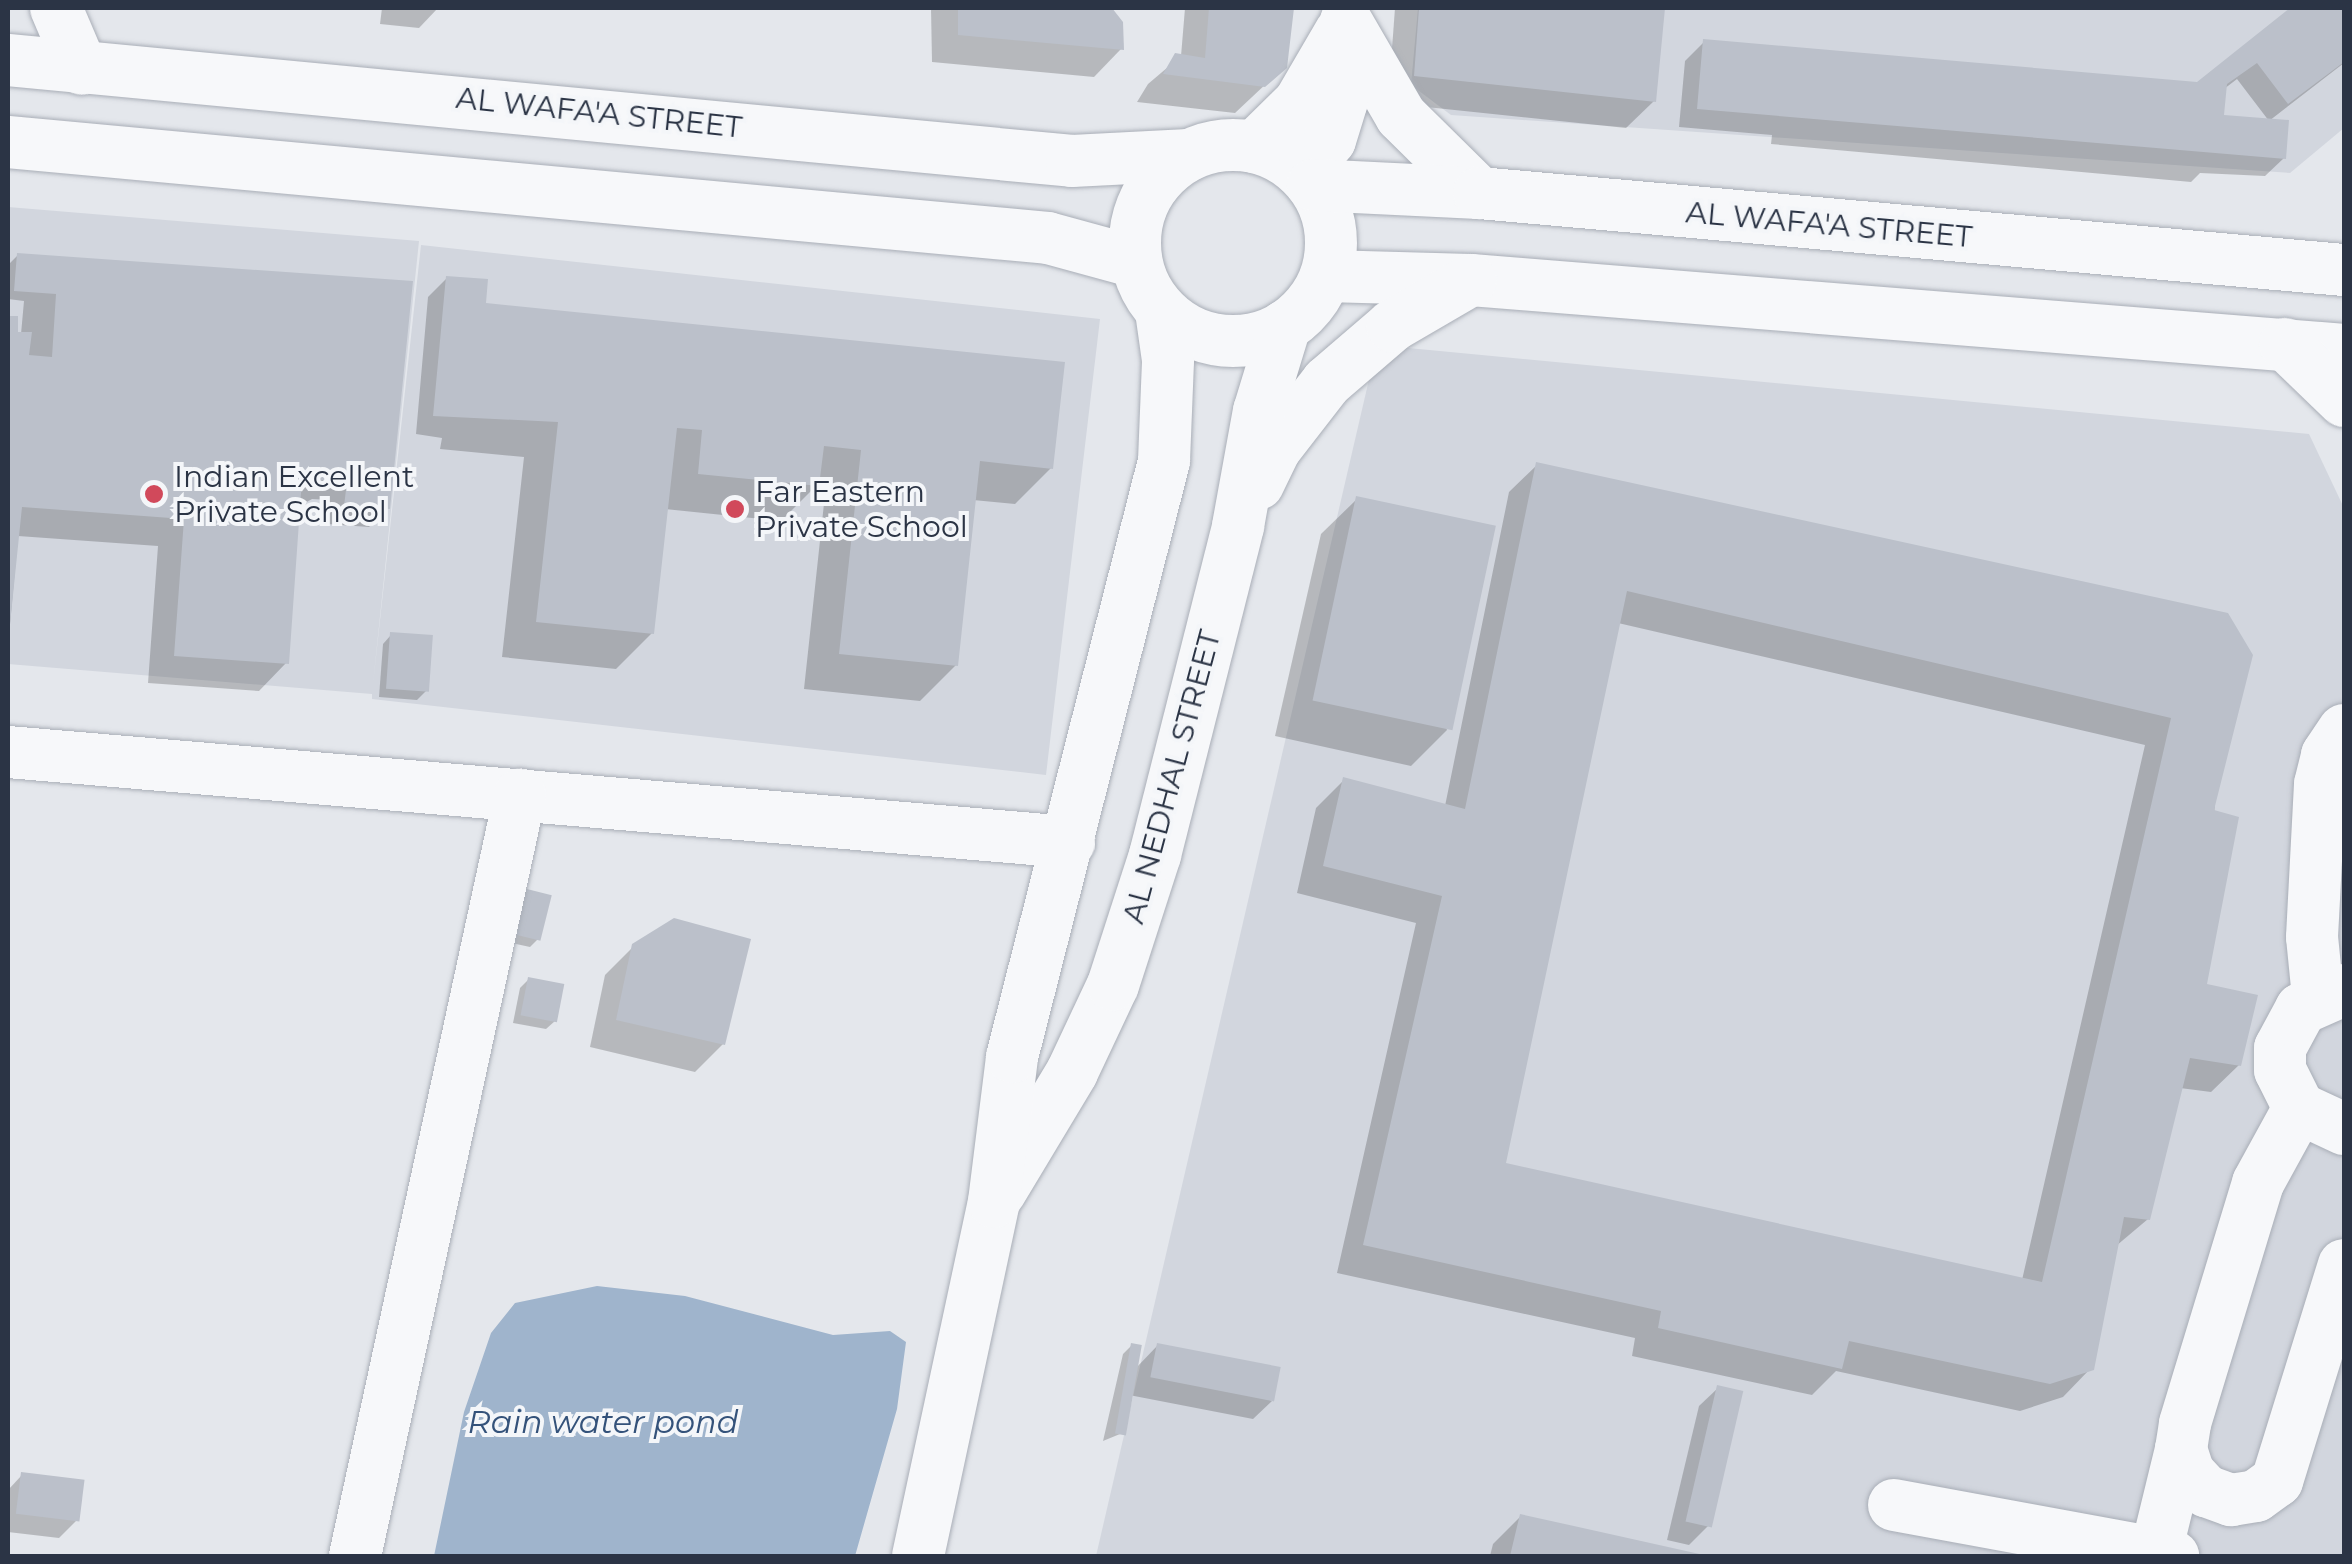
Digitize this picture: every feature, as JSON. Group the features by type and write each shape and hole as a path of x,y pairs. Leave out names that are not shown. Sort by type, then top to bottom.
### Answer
{"street":[{"path":"56,8 82,69"},
{"path":"1254,147 1307,179 1327,214 1326,276 1310,304 1285,326 1234,341 1207,338 1161,311 1136,262 1135,236 1151,189 1190,155 1254,147 1299,103 1347,14"},
{"path":"1307,179 1330,140 1342,101 1347,14"},
{"path":"1347,14 1401,116 1480,193"},
{"name":"AL WAFA'A STREET","path":"8,60 480,101 1072,161 1190,155"},
{"path":"8,142 1048,238 1136,262"},
{"name":"AL WAFA'A STREET","path":"1307,179 2286,268 2344,270"},
{"path":"2286,268 2344,230"},
{"path":"1326,276 1471,280 2344,350"},
{"path":"1238,526 1274,449 1327,382 1392,326 1471,280"},
{"name":"AL NEDHAL STREET","path":"918,1556 994,1202 1012,1056 1164,461 1168,360 1161,311"},
{"name":"AL NEDHAL STREET","path":"994,1202 1072,1072 1113,986 1155,855 1238,526 1259,411 1285,326"},
{"path":"2285,344 2344,401"},
{"path":"1894,1505 2162,1555 2181,1449 2258,1182 2322,1118 2280,1070 2280,1048 2301,1010 2331,994 2312,937 2320,784 2326,755 2344,730"},
{"path":"8,752 1068,842"},
{"path":"355,1556 520,795"},
{"path":"2181,1449 2189,1473 2218,1496 2256,1496 2277,1481 2289,1459 2344,1265"}],"shaded area":[{"path":"1418,8 2344,8 2344,128 2290,173 1451,115 1411,85"},
{"name":"Far Eastern Private School","path":"8,207 419,241 373,684 421,245 1100,319 1046,775 372,699 372,694 8,664"},
{"path":"1377,345 2309,434 2344,508 2344,1556 1096,1556"}],"water":[{"name":"Rain water pond","path":"597,1286 685,1296 833,1335 890,1331 906,1342 897,1409 855,1556 434,1556 464,1412 491,1333 515,1303"}],"building":[{"path":"958,8 1112,8 1123,22 1124,50 958,35"},
{"path":"1209,8 1294,8 1287,68 1265,87 1163,74 1175,53 1205,58"},
{"path":"1419,8 1665,8 1656,102 1414,76"},
{"path":"2290,8 2344,8 2344,62 2288,104 2257,63 2227,84 2224,115 2289,120 2286,159 1697,109 1703,39 2197,82"},
{"path":"17,253 413,281 390,509 344,506 347,482 302,479 289,664 174,656 184,519 22,507 8,644 8,316 18,316 18,332 32,332 29,355 52,357 56,294 14,291"},
{"path":"446,276 488,279 486,303 1065,362 1053,469 980,461 958,666 839,654 861,450 824,446 819,486 698,474 702,430 677,428 654,634 536,622 558,422 433,416"},
{"path":"1536,462 2228,613 2253,655 2214,810 2239,817 2207,984 2258,995 2241,1066 2190,1058 2150,1220 2124,1217 2094,1370 2050,1384 1849,1341 1842,1369 1658,1328 1661,1311 1363,1245 1442,896 1323,866 1343,777 1465,809","holes":["1627,591 2171,718 2042,1282 1506,1163"]},
{"path":"1356,496 1496,526 1452,730 1313,700"},
{"path":"390,632 433,635 429,692 386,689"},
{"path":"511,885 552,895 540,941 500,931"},
{"path":"674,918 751,939 725,1045 616,1020 632,944"},
{"path":"528,977 564,984 557,1022 521,1015"},
{"path":"1131,1343 1142,1345 1126,1436 1115,1434"},
{"path":"1157,1343 1281,1367 1274,1401 1150,1377"},
{"path":"1717,1385 1743,1391 1712,1527 1686,1521"},
{"path":"21,1472 85,1480 79,1521 16,1514"},
{"path":"1520,1514 1704,1555 1510,1556"}],"place":[{"name":"Indian Excellent Private School","path":"154,494"},
{"name":"Far Eastern Private School","path":"735,509"}]}
